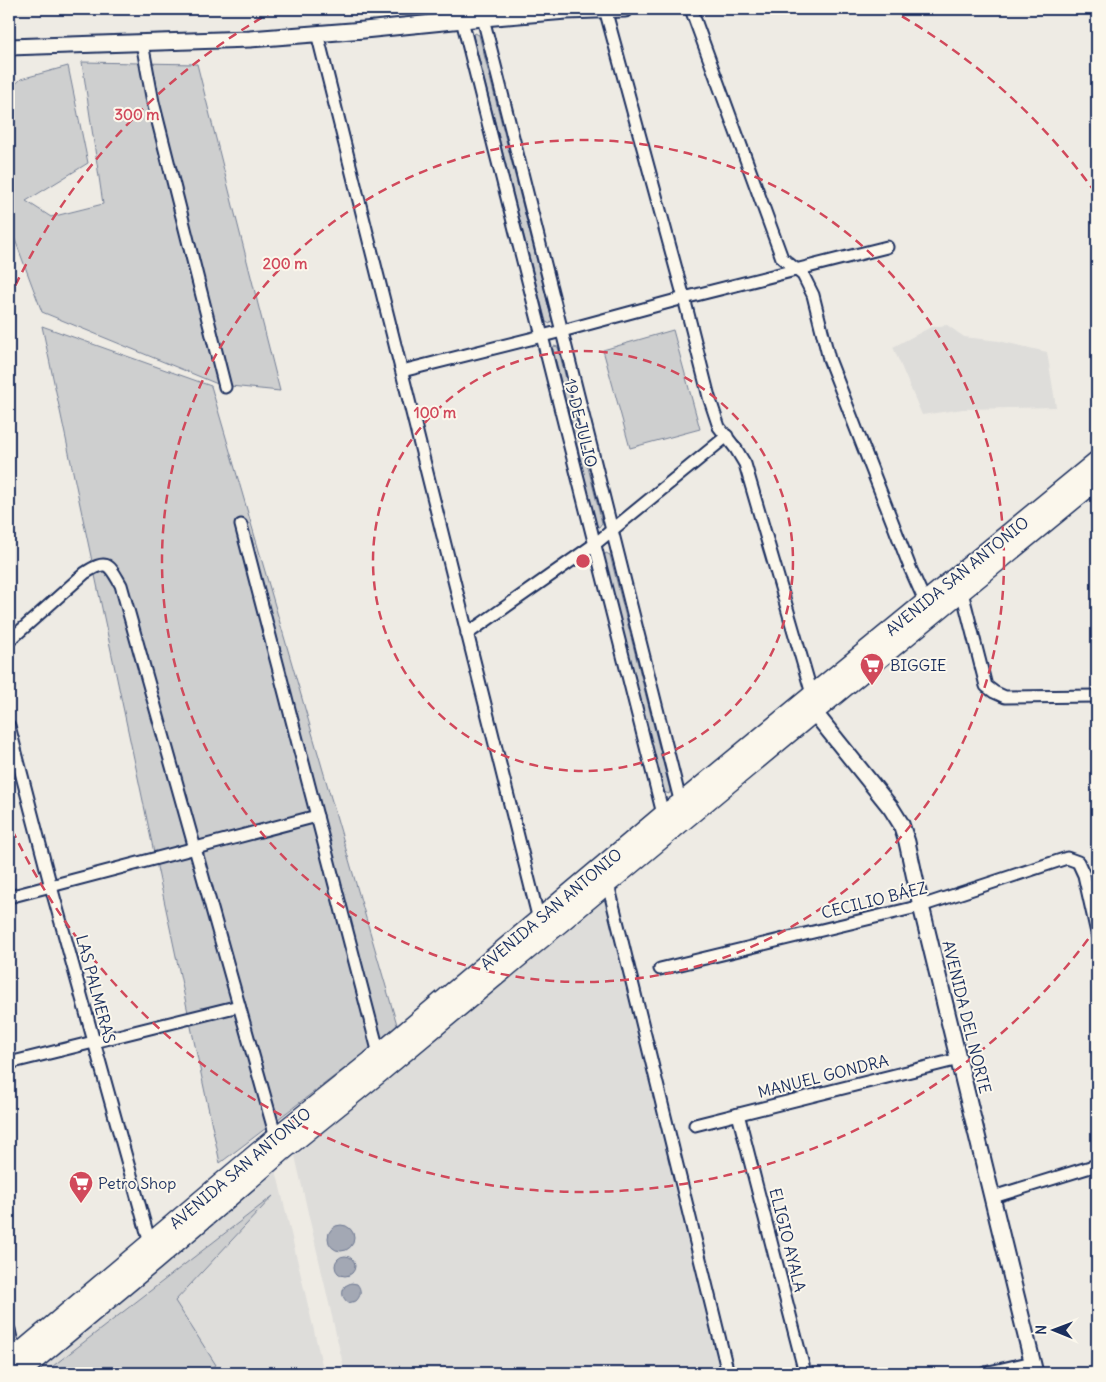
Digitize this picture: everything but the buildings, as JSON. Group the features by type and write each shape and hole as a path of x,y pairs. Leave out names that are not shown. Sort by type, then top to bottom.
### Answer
{"main road":[{"name":"AVENIDA SAN ANTONIO","path":"959,584 1097,461"},
{"name":"AVENIDA SAN ANTONIO","path":"16,1366 280,1143 379,1054 538,920 668,833 683,811 813,703 959,584 1097,480"},
{"name":"AVENIDA SAN ANTONIO","path":"280,1143 386,1067 606,875 663,815 683,811"}],"street":[{"path":"605,9 709,397 719,427 745,464 813,703"},
{"path":"9,47 250,39 483,18 624,9"},
{"path":"691,9 782,258 803,275 813,295 829,359 928,609"},
{"name":"19 DE JULIO","path":"483,18 683,811"},
{"name":"19 DE JULIO","path":"462,20 668,833"},
{"path":"317,33 538,920"},
{"path":"142,43 153,102 225,387"},
{"path":"402,371 887,246"},
{"path":"467,634 595,544 726,436"},
{"path":"241,525 379,1054"},
{"path":"9,641 85,573 96,565 110,567 121,585 239,1006 280,1143"},
{"path":"959,584 986,686 1005,698 1097,696"},
{"name":"AVENIDA DEL NORTE","path":"813,703 891,808 901,824 907,842 1034,1368"},
{"name":"LAS PALMERAS","path":"9,726 51,887 152,1252"},
{"path":"9,897 317,816"},
{"name":"CECILIO BÁEZ","path":"660,968 922,906 1067,858 1078,862 1084,875 1097,933"},
{"path":"606,875 728,1373"},
{"path":"9,1063 239,1006"},
{"name":"MANUEL GONDRA","path":"695,1125 959,1059"},
{"name":"ELIGIO AYALA","path":"738,1114 805,1373"},
{"path":"993,1197 1097,1165"},
{"path":"9,1330 16,1366"},
{"path":"985,1373 1034,1368"}],"shaded area":[{"path":"475,33 479,35 552,320 550,324 546,322 473,36"},
{"path":"82,62 197,64 280,391 220,385 42,312 14,237 9,214 9,90 21,79 68,66 88,163 26,201 51,217 103,204"},
{"path":"947,325 964,337 999,341 1047,352 1056,407 963,409 922,415 893,347 931,327"},
{"path":"42,326 211,386 398,1028 220,1163"},
{"path":"673,330 700,429 630,448 603,350"},
{"path":"554,346 558,347 602,523 599,527 596,525 553,349"},
{"path":"606,553 610,555 670,790 669,794 664,792 604,556"},
{"path":"605,897 724,1373 345,1373 295,1156"},
{"path":"275,1166 324,1373 29,1373"},
{"path":"273,1196 175,1301 216,1365 200,1373 44,1373"},
{"path":"341,1225 350,1229 354,1238 350,1247 341,1251 332,1247 328,1238 332,1229"},
{"path":"341,1256 349,1256 355,1262 355,1270 349,1276 341,1276 335,1270 335,1262"},
{"path":"351,1283 357,1284 360,1288 360,1293 356,1301 348,1303 343,1297 343,1291 345,1286"}],"place":[{"name":"BIGGIE","path":"872,686"},
{"name":"Petro Shop","path":"81,1204"}]}
